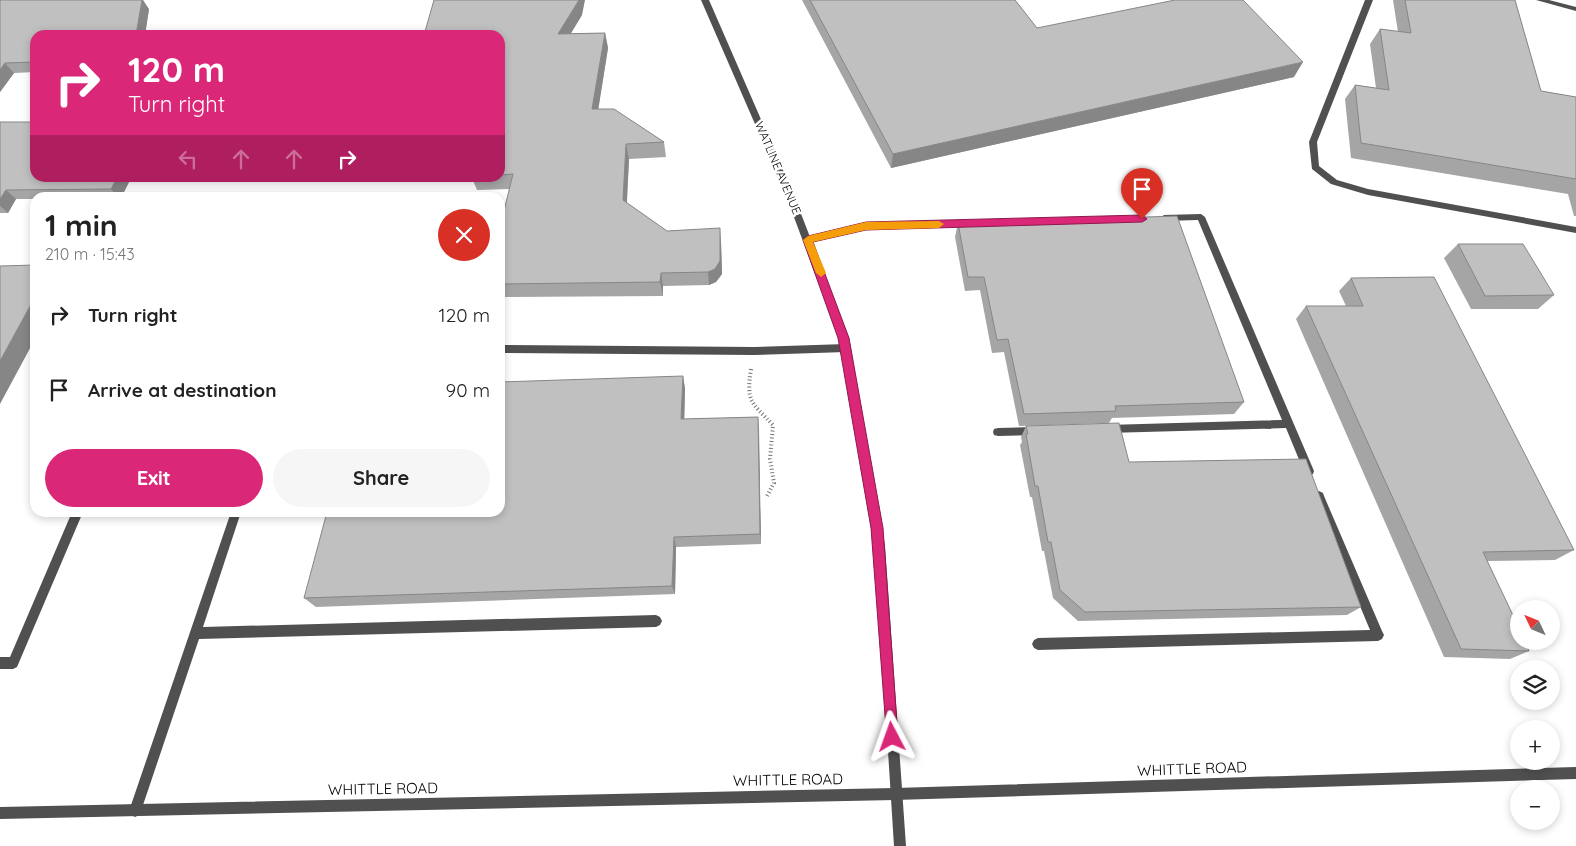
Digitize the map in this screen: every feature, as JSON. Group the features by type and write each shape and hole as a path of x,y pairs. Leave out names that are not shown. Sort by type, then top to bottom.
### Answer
{"street":[{"name":"WATLINE AVENUE","path":"706,0 808,240 846,348 880,546 895,794 900,846"},
{"path":"1369,0 1313,142 1315,167 1334,182 1368,192 1576,230"},
{"path":"1540,0 1576,10"},
{"path":"1038,644 1378,635 1201,217 1152,218"},
{"path":"808,240 866,226 984,223"},
{"path":"505,349 754,351 846,348"},
{"path":"1095,429 1289,424"},
{"path":"998,432 1047,431"},
{"path":"0,663 13,663 76,517"},
{"path":"135,811 234,517"},
{"path":"196,633 656,620"},
{"name":"WHITTLE ROAD","path":"0,813 895,794 1576,773"}],"path":[{"path":"754,351 748,391 751,402 773,425 774,433 770,459 774,483 766,496"}],"building":[{"path":"0,0 142,0 137,30 30,30 30,62 5,63 0,70"},
{"path":"434,0 579,0 558,34 605,33 592,109 614,109 664,142 626,144 623,200 667,231 720,228 720,261 715,269 708,272 661,273 660,282 505,284 505,207 513,174 505,175 505,30 425,30"},
{"path":"810,0 1015,0 1037,28 1175,0 1243,0 1303,62 893,154"},
{"path":"1405,0 1515,0 1541,91 1576,97 1576,179 1361,143 1355,85 1389,90 1380,29 1411,33"},
{"path":"0,122 30,122 30,182 115,182 111,189 6,190 0,199"},
{"path":"1177,216 1244,402 1115,406 1116,411 1024,414 1008,339 997,340 984,277 968,277 958,223"},
{"path":"1458,244 1523,244 1554,295 1485,296"},
{"path":"30,265 30,306 0,361 0,266"},
{"path":"1434,277 1574,550 1483,552 1510,609 1510,650 1529,651 1461,649 1306,306 1363,306 1351,278"},
{"path":"683,376 681,419 758,417 760,534 674,537 672,586 304,598 326,517 505,517 505,382"},
{"path":"1119,423 1129,462 1306,459 1361,607 1085,612 1060,590 1051,542 1048,542 1038,486 1035,486 1026,426"}],"slow traffic":[{"path":"821,273 808,240 866,226 939,224"}],"route":[{"path":"892,737 880,546 877,528 844,338 808,240 866,226 1142,219"}]}
